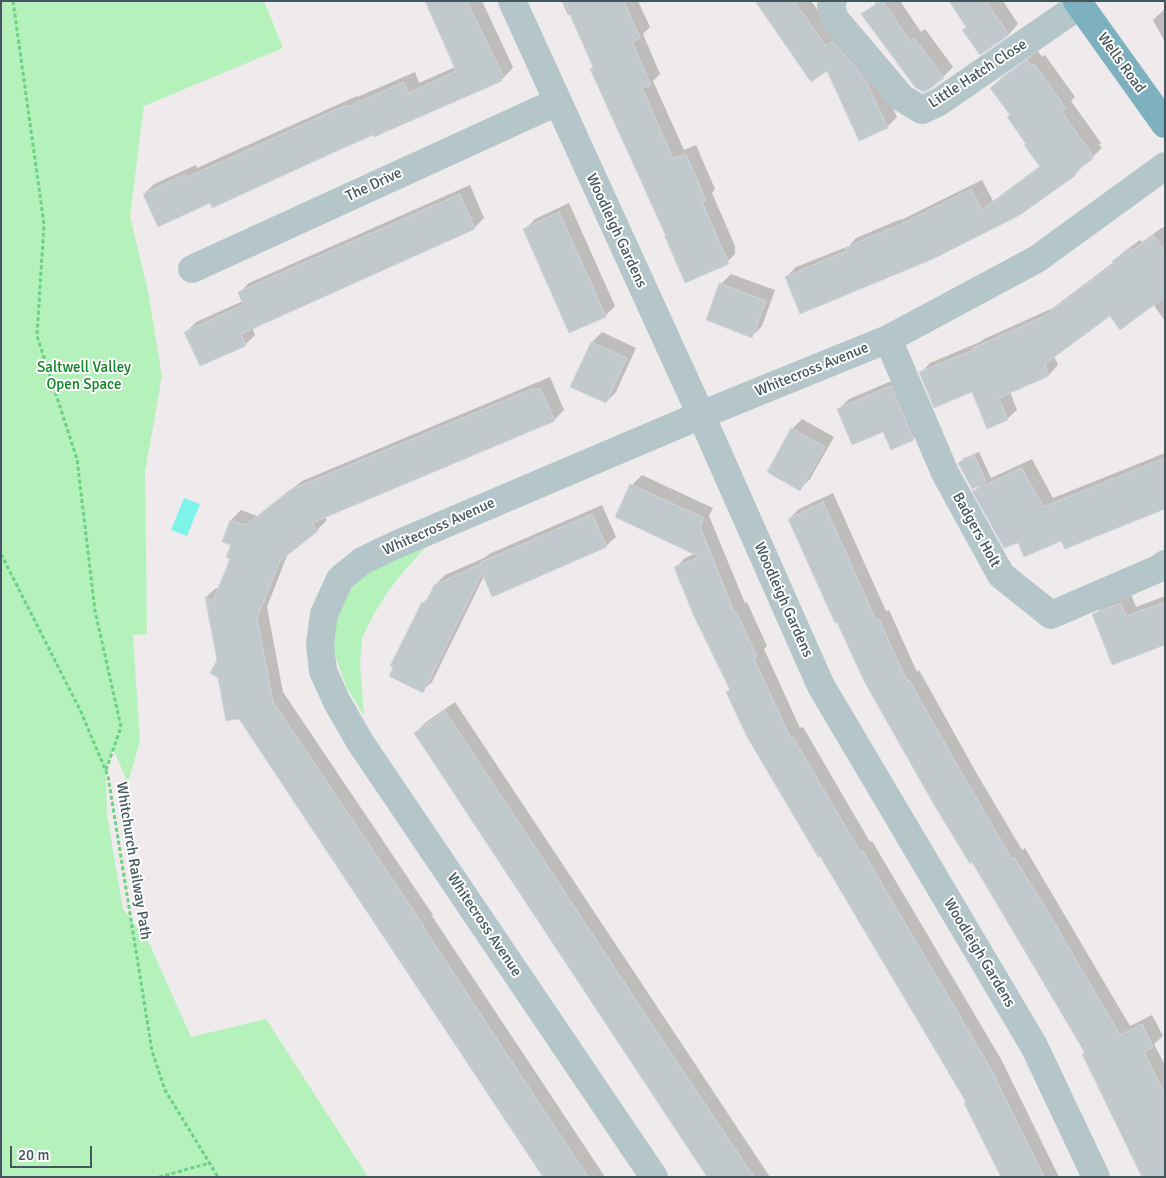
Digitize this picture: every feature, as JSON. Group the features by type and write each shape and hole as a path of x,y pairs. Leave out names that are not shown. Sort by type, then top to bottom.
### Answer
{"highway":[{"name":"Wells Road","path":"1078,3 1165,124"}],"street":[{"name":"Woodleigh Gardens","path":"512,1 701,414 821,686 1034,1046 1096,1177"},
{"name":"Little Hatch Close","path":"833,1 831,6 835,18 902,98 922,110 939,102 1078,3"},
{"name":"The Drive","path":"192,269 557,102"},
{"name":"Whitecross Avenue","path":"654,1177 360,742 337,702 323,671 320,644 324,614 340,579 362,561 393,546 701,414 888,339 1037,258 1165,166"},
{"name":"Badgers Holt","path":"888,339 945,473 1001,575 1051,615 1160,568 1165,564"}],"path":[{"path":"13,1 44,224 37,336 77,459 95,611 120,727 106,770"},
{"name":"Whitchurch Railway Path","path":"1,554 80,712 106,770 152,1051 165,1090 218,1177"},
{"path":"159,1177 210,1163"}],"green space":[{"name":"Saltwell Valley Open Space","path":"1,1 264,1 283,48 144,106 130,216 148,291 162,376 145,472 147,634 133,635 140,741 128,783 113,749 106,770 107,815 123,909 150,945 191,1037 266,1019 368,1177 1,1177"},
{"path":"428,545 389,590 362,638 360,664 364,716 346,686 337,661 332,635 338,611 358,579 385,564"}],"water":[{"path":"184,498 200,504 187,536 171,530"}],"building":[{"path":"425,1 467,1 504,78 501,79 502,81 374,137 373,135 212,208 210,203 158,227 143,194 186,174 187,177 219,163 346,105 347,107 404,82 409,93 456,71"},
{"path":"564,1 624,1 640,38 632,42 651,85 642,88 673,159 686,154 706,200 702,202 729,264 685,283 666,236 590,69 593,67"},
{"path":"755,1 794,1 826,46 833,41 865,79 888,128 859,141 827,71 811,82"},
{"path":"883,1 910,41 914,38 944,78 928,90 923,92 915,87 861,14"},
{"path":"949,1 986,1 1009,35 980,55 962,30 966,27"},
{"path":"1027,60 1031,66 1034,64 1066,108 1061,111 1092,154 1090,155 1093,159 1074,172 1076,175 1020,215 933,259 800,314 785,277 846,251 845,248 891,229 971,189 982,210 1040,167 1007,117 1010,115 990,88"},
{"path":"460,194 475,229 241,334 246,346 200,366 184,332 243,305 238,292"},
{"path":"559,212 606,317 569,333 523,229"},
{"path":"1153,235 1165,251 1165,297 1120,330 1110,316 1045,364 1049,376 999,398 1008,420 987,429 972,392 934,408 919,372 974,350 973,348 1043,317 1114,264 1112,261 1130,248 1132,251"},
{"path":"719,283 766,301 752,338 706,320"},
{"path":"591,342 627,358 606,403 570,387"},
{"path":"891,386 914,440 891,450 883,432 852,445 837,409"},
{"path":"532,389 541,389 555,421 312,523 318,531 280,561 257,618 273,702 424,926 588,1177 543,1177 239,719 226,721 218,678 210,673 217,660 205,597 213,601 230,559 226,557 231,545 222,542 230,520 246,525 290,490"},
{"path":"791,428 825,447 800,491 767,472"},
{"path":"974,455 986,482 972,489 958,463"},
{"path":"1165,458 1165,509 1065,549 1061,541 1024,557 1018,543 1004,548 972,491 1022,468 1043,507"},
{"path":"630,484 704,518 700,527 734,612 736,611 757,657 754,659 790,737 792,736 860,851 862,850 991,1069 1044,1177 1001,1177 964,1103 966,1102 746,735 726,692 730,690 693,614 674,567 700,557 615,517"},
{"path":"823,502 876,620 879,619 907,681 909,680 1012,859 1014,857 1048,912 1120,1035 1142,1024 1153,1047 1144,1052 1165,1095 1165,1177 1142,1177 1082,1054 1085,1053 972,862 970,864 933,803 864,681 837,622 835,623 788,519"},
{"path":"592,514 607,547 492,597 482,573 423,693 389,676 393,668 390,666 422,602 425,604 434,585 481,564 481,562"},
{"path":"1165,602 1165,645 1112,665 1092,614 1121,603 1126,616"},
{"path":"445,711 754,1177 707,1177 414,733"}]}
